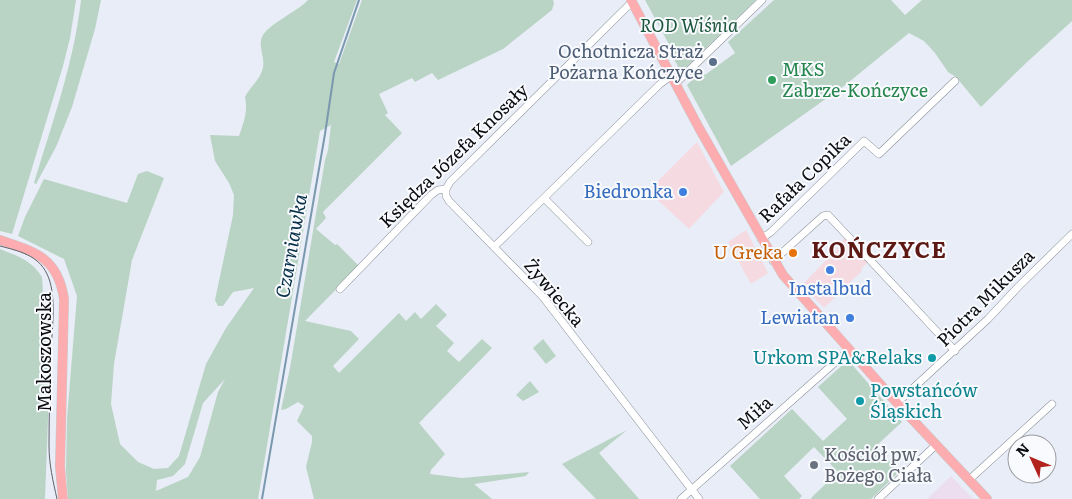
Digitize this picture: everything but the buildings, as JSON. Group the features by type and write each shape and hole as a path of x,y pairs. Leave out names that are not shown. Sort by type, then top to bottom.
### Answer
{"main road":[{"path":"631,1 773,261 793,289 987,499"},
{"name":"Makoszowska","path":"0,240 33,251 49,262 63,289 60,467 62,499"}],"street":[{"path":"494,248 660,84 674,79 762,0"},
{"name":"Księdza Józefa Knosały","path":"340,290 431,195 438,190 446,189 450,182 631,1"},
{"name":"Rafała Copika","path":"761,239 771,232 864,140 879,154 955,81"},
{"name":"Żywiecka","path":"446,189 446,196 449,201 542,298 699,499"},
{"path":"544,198 588,242"},
{"path":"773,261 823,216 828,216 955,351"},
{"name":"Piotra Mikusza","path":"897,403 955,351 1072,234"},
{"name":"Miła","path":"681,499 849,350"},
{"path":"969,480 1052,404"},
{"path":"878,499 936,445"}],"shaded area":[{"path":"697,142 724,192 689,229 648,191"},
{"path":"746,230 768,273 751,284 728,242"},
{"name":"Instalbud","path":"845,238 868,262 861,269 862,271 824,308 802,285 839,247 838,244"},
{"path":"951,476 973,499 927,499"}],"green space":[{"path":"0,0 76,0 63,66 12,234 0,231"},
{"path":"81,0 101,0 95,29 72,107 56,147 36,184 34,183 68,70"},
{"path":"308,0 357,0 334,62 339,64 362,0 553,0 552,10 503,49 438,80 432,73 415,82 412,78 379,94 388,113 385,115 402,133 323,212 326,218 316,229 335,245 337,244 359,266 305,321 351,331 359,339 333,366 339,373 399,313 406,321 415,312 421,319 436,304 447,315 436,326 454,343 447,351 459,362 482,339 492,348 419,423 445,454 431,470 430,474 462,478 529,472 526,476 474,484 492,499 314,499 306,467 312,436 297,421 304,406 298,402 281,410 290,368 331,125 320,131 258,499 68,499 66,471 67,419 77,296 64,259 18,236 25,217 44,179 127,203 138,174 147,171 164,178 132,260 114,364 111,404 120,444 138,462 154,469 168,468 179,456 206,364 226,328 254,288 233,292 223,306 218,306 215,300 233,215 234,195 215,161 210,135 239,136 246,112 245,97 260,75 263,67 262,37 270,27","holes":["225,379 218,392 200,457 188,477 156,491 157,480 173,476 185,464 203,403"]},
{"name":"ROD Wiśnia","path":"645,0 756,0 681,72 670,52 672,50"},
{"name":"MKS Zabrze-Kończyce","path":"774,0 891,0 905,15 922,0 1072,0 1072,21 981,107 956,77 948,72 924,41 909,33 844,86 731,166 687,85 701,71 705,75 735,53 728,42"},
{"path":"0,249 28,262 42,277 49,391 45,499 0,499"},
{"path":"543,339 556,356 546,364 533,348"},
{"path":"848,360 902,422 876,446 899,472 871,499 812,499 838,472 814,447 784,476 802,496 799,499 760,499 730,466 792,409 823,441 847,419 818,387"},
{"path":"530,381 539,392 523,401 516,395"},
{"path":"627,430 599,453 639,499 596,499 562,464"}],"waterway":[{"name":"Czarniawka","path":"262,499 334,73 359,0"}],"tram line":[{"path":"0,246 21,252 39,262 50,282 53,312 49,453 57,499"}],"place":[{"name":"Ochotnicza Straż Pożarna Kończyce","path":"713,62"},
{"name":"MKS Zabrze-Kończyce","path":"772,80"},
{"name":"Biedronka","path":"683,192"},
{"name":"U Greka","path":"793,253"},
{"name":"Instalbud","path":"830,270"},
{"name":"Lewiatan","path":"850,318"},
{"name":"Urkom SPA&Relaks","path":"932,358"},
{"name":"Powstańców Śląskich","path":"860,401"},
{"name":"Kościół pw. Bożego Ciała","path":"814,465"}],"district":[{"name":"KOŃCZYCE","path":"879,250"}]}
